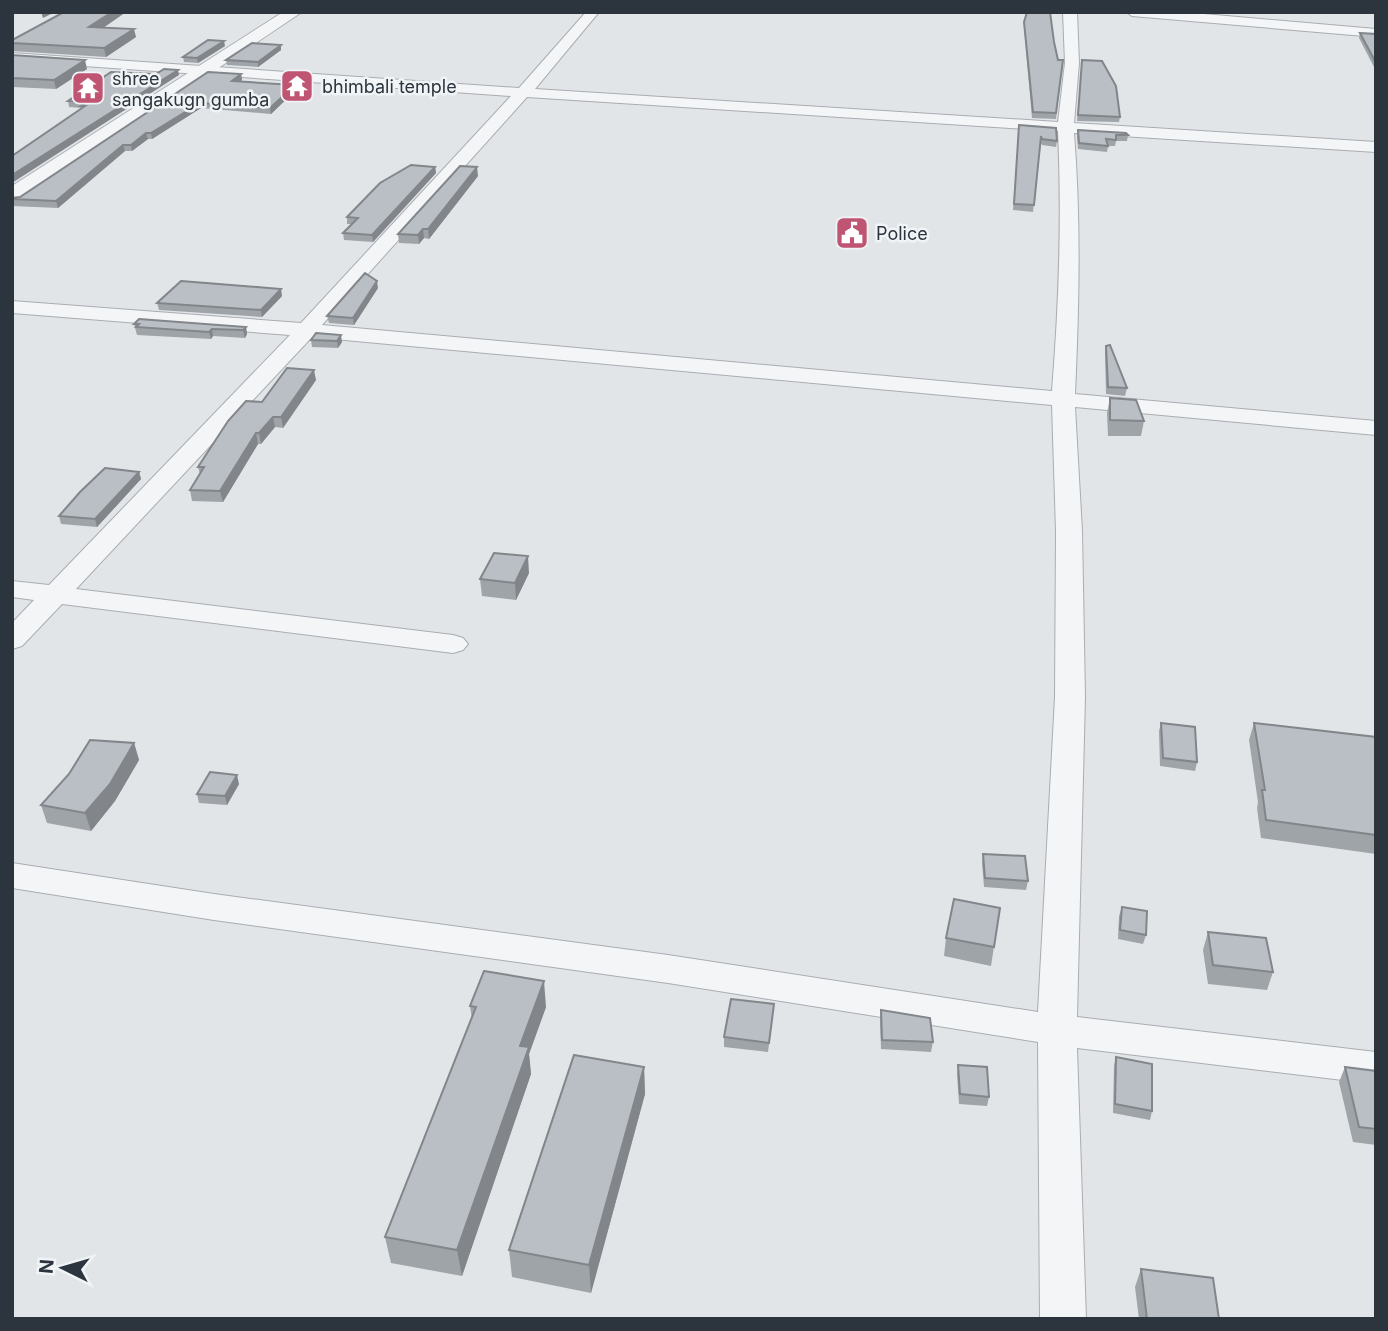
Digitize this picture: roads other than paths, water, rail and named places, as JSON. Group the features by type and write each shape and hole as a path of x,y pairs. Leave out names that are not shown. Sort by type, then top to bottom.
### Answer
{"street":[{"path":"12,196 293,12"},
{"path":"12,640 388,244 568,44 593,12"},
{"path":"1063,1319 1057,1030 1070,697 1069,531 1063,398 1070,285 1070,195 1066,127 1072,63 1070,12"},
{"path":"1132,12 1376,33"},
{"path":"12,57 202,72 1376,147"},
{"path":"12,307 304,330 1376,428"},
{"path":"12,589 453,644"},
{"path":"12,874 214,907 668,969 1057,1030 1376,1068"}],"place":[{"name":"bhimbali temple","path":"297,86"},
{"name":"shree sangakugn gumba","path":"88,88"},
{"name":"Police","path":"852,233"}]}
